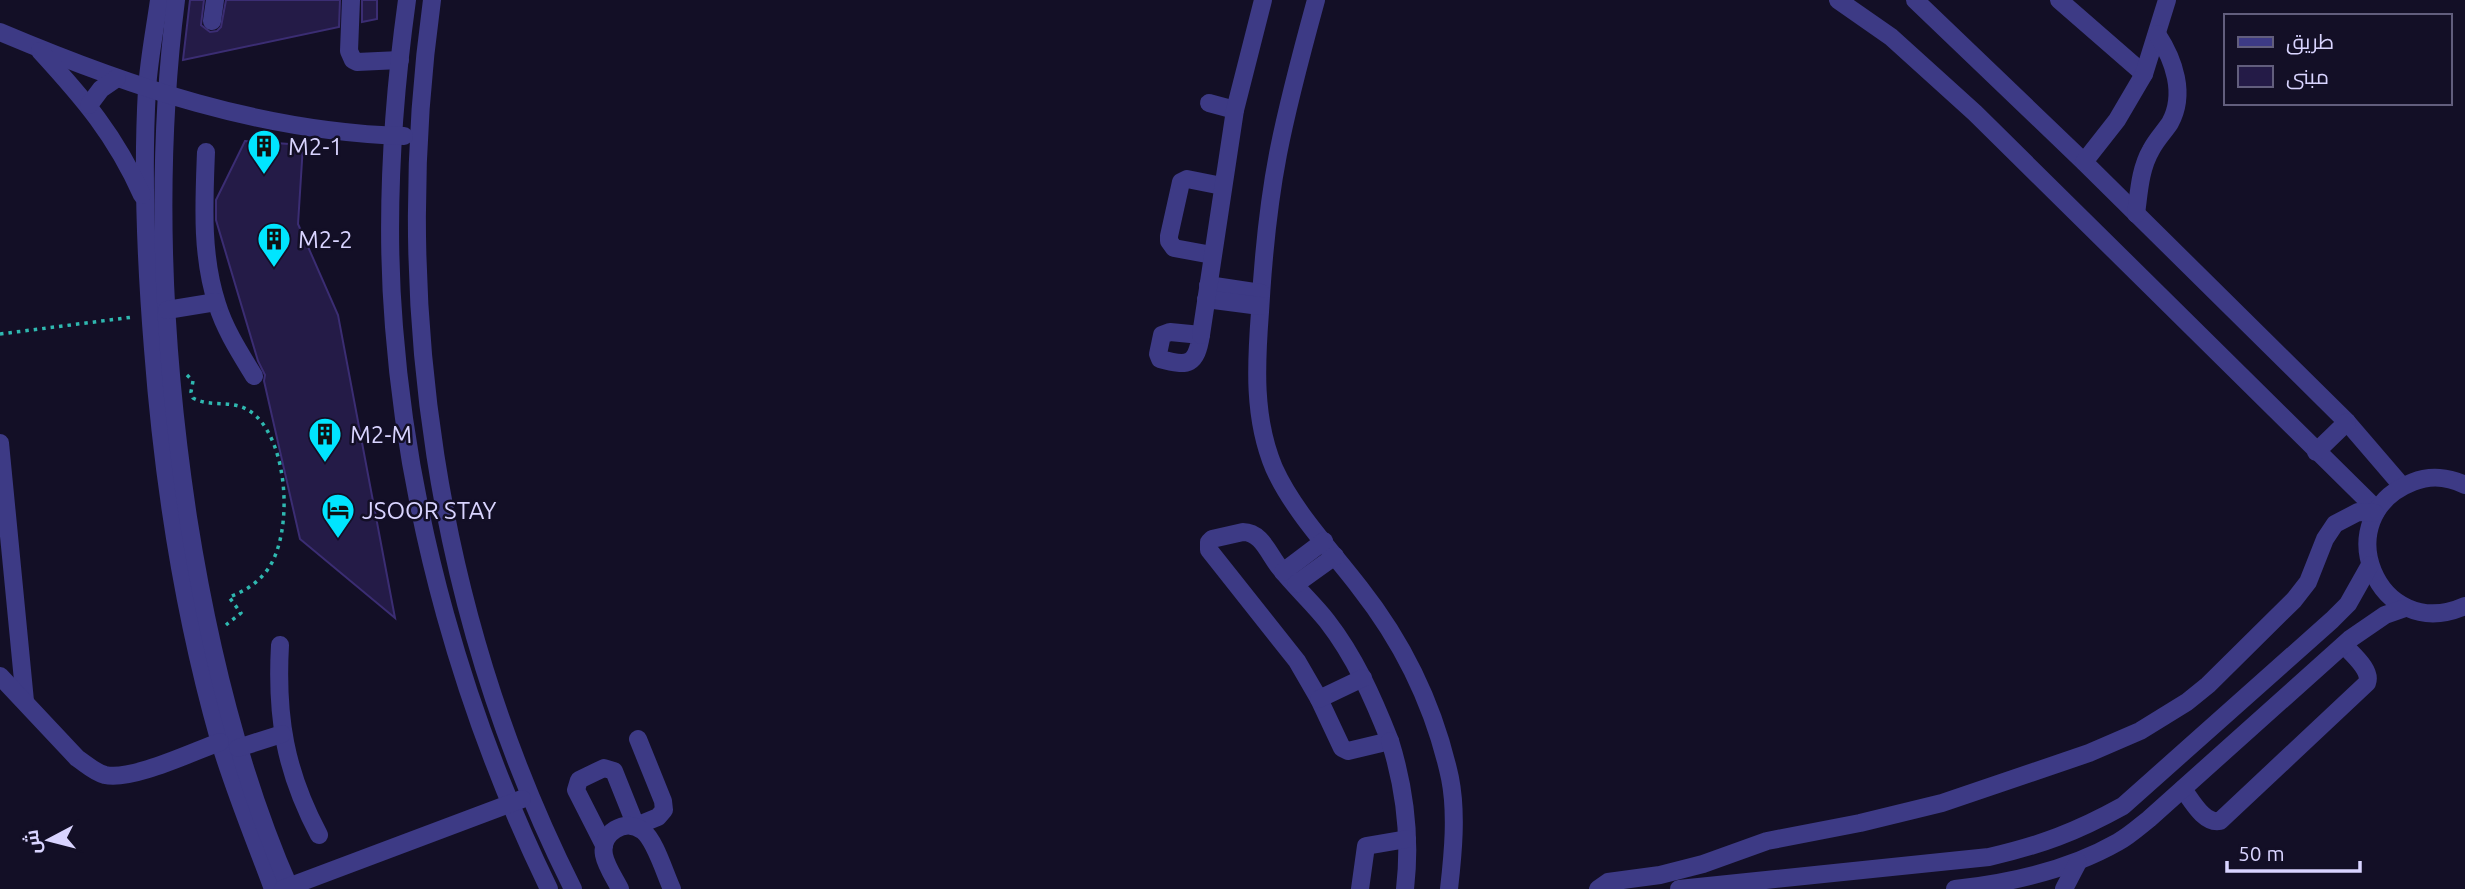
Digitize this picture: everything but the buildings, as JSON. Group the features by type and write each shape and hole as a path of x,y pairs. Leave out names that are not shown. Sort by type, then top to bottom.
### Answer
{"street":[{"path":"159,0 147,88 145,202 158,313 171,372 181,473 208,632 210,673 220,743 284,888"},
{"path":"176,0 162,177 157,403 185,601 238,748 284,888"},
{"path":"212,21 215,0"},
{"path":"351,0 349,51 353,60 400,60"},
{"path":"407,0 392,136 391,254 394,325 408,443 426,535 472,696 511,803 549,889"},
{"path":"432,0 418,136 417,289 435,457 468,611 505,729 573,889"},
{"path":"1201,335 1235,110 1263,0"},
{"path":"1316,0 1277,157 1260,300 1256,386 1260,419 1274,468 1300,512 1398,641 1429,709 1450,780 1452,885"},
{"path":"1838,0 1891,37 1975,113 2376,512"},
{"path":"1915,0 2084,162 2347,422 2402,486"},
{"path":"2059,0 2144,74"},
{"path":"2084,162 2117,120 2144,74 2167,0"},
{"path":"0,33 167,95 256,119 346,133 418,136"},
{"path":"2136,214 2144,164 2172,119 2177,98 2178,87 2171,61 2157,34"},
{"path":"37,48 89,104 120,151 145,202"},
{"path":"89,104 101,89 117,78"},
{"path":"1209,103 1235,110"},
{"path":"206,152 205,236 216,302 232,339 254,376"},
{"path":"1212,255 1174,248 1168,241 1181,181 1187,179 1222,186"},
{"path":"1207,292 1260,300"},
{"path":"158,313 216,302"},
{"path":"2316,452 2347,422"},
{"path":"0,443 24,701"},
{"path":"2462,481 2420,479 2402,486 2388,497 2376,512 2369,530 2367,548 2377,582 2389,597 2405,608 2428,614 2451,612 2465,606"},
{"path":"1598,889 1608,883 1692,867 1767,841 1860,824 1942,803 2089,753 2140,731 2208,685 2294,600 2308,582 2325,540 2335,524 2358,512 2376,512"},
{"path":"1390,741 1345,750 1319,699 1284,643 1209,550 1209,542 1243,532 1253,534 1261,540 1289,578 1328,621 1363,678 1390,741 1402,789 1407,839 1405,889"},
{"path":"1289,578 1324,541"},
{"path":"1289,578 1335,556"},
{"path":"1679,889 1989,857 2037,846 2084,828 2123,806 2332,621 2348,604 2370,565"},
{"path":"1955,889 2022,878 2078,862 2119,841 2149,819 2344,645 2375,621 2405,608"},
{"path":"279,645 277,685 282,734 296,786 319,835"},
{"path":"2183,789 2208,820 2220,821 2367,684 2367,672 2344,645"},
{"path":"0,676 77,758 104,774 122,776 220,743"},
{"path":"1319,699 1363,678"},
{"path":"238,748 282,734"},
{"path":"636,826 661,814 664,806 638,738"},
{"path":"604,845 576,790 583,777 604,768 614,771 636,826"},
{"path":"284,888 531,794"},
{"path":"620,889 604,858 604,845 606,838 615,829 628,825 642,830 651,841 673,889"},
{"path":"1360,889 1366,846 1407,839"},
{"path":"2064,889 2078,862"}],"path":[{"path":"0,334 158,313"},
{"path":"171,372 191,377 191,395 197,401 237,405 258,419 277,457 284,488 283,518 273,562 250,587 229,597 241,613 238,618 208,632"}],"place":[{"name":"M2-1","path":"264,176"},
{"name":"M2-2","path":"274,269"},
{"name":"M2-M","path":"325,464"},
{"name":"JSOOR STAY","path":"338,540"}]}
